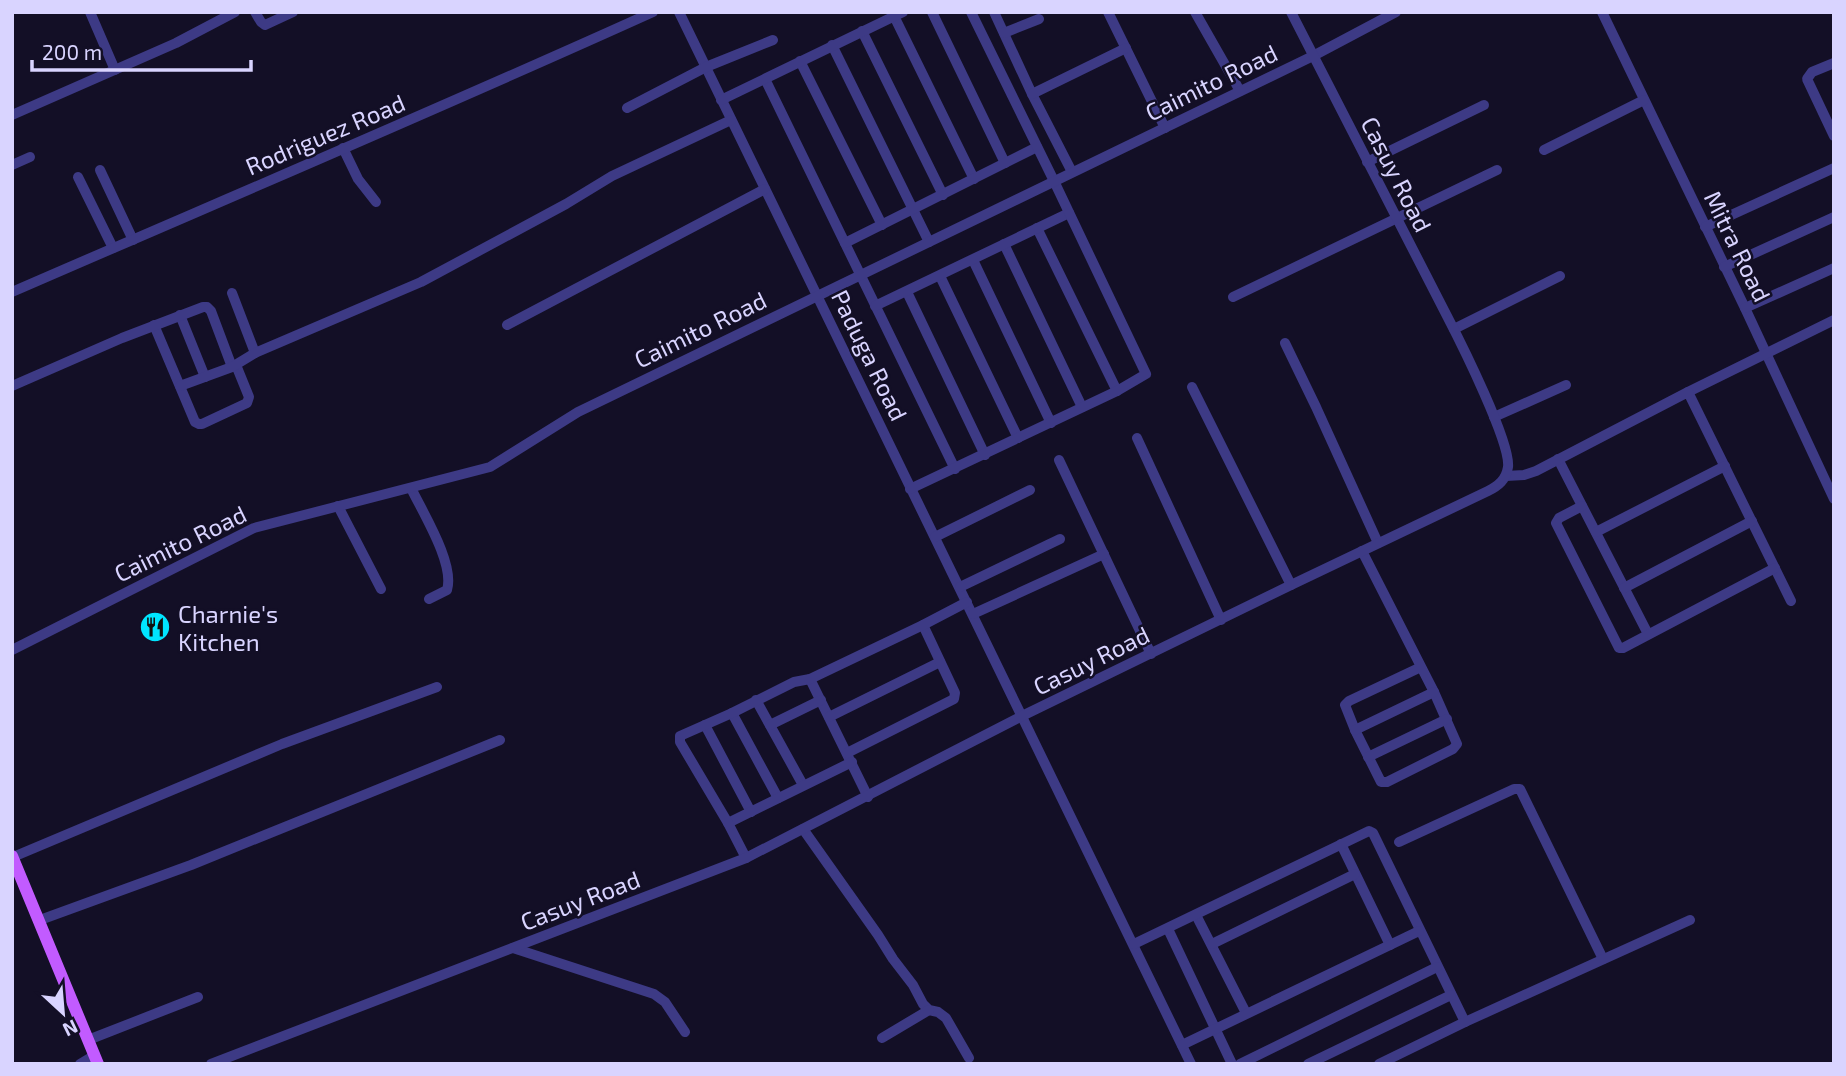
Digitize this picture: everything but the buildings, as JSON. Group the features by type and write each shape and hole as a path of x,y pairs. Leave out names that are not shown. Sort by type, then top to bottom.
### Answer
{"main road":[{"path":"12,856 15,871 40,920 96,1060"}],"street":[{"path":"90,12 115,70"},
{"path":"12,115 176,43 235,12"},
{"path":"255,12 265,25 293,12"},
{"name":"Rodriguez Road","path":"12,292 483,89 653,12"},
{"name":"Paduga Road","path":"679,12 1191,1064"},
{"path":"932,12 1005,163"},
{"path":"910,489 1117,391 1144,377 1146,372 971,12"},
{"path":"994,12 1072,172"},
{"path":"1108,12 1165,128"},
{"path":"1195,12 1240,91"},
{"name":"Casuy Road","path":"211,1064 746,858 1022,716 1502,482 1506,476 1508,460 1494,418 1454,329 1291,12"},
{"name":"Caimito Road","path":"12,650 254,528 481,471 578,412 1313,56 1396,12"},
{"name":"Mitra Road","path":"1602,12 1745,307 1834,499"},
{"path":"721,100 899,14 974,179"},
{"path":"1004,33 1039,19"},
{"path":"862,31 943,195"},
{"path":"627,108 706,67 773,40"},
{"path":"832,45 929,242"},
{"path":"1032,94 1126,48"},
{"path":"800,61 882,225"},
{"path":"1834,63 1812,72 1807,79 1834,136"},
{"path":"765,79 955,469"},
{"path":"1544,150 1644,100"},
{"path":"1367,162 1484,105"},
{"path":"180,386 234,366 255,353 421,282 566,204 612,176 731,120"},
{"path":"845,243 1037,147"},
{"path":"343,148 357,177 376,202"},
{"path":"12,165 30,157"},
{"path":"1705,228 1834,168"},
{"path":"100,170 133,240"},
{"path":"1233,297 1497,170"},
{"path":"78,177 113,248"},
{"path":"507,326 765,189"},
{"path":"875,306 1069,213"},
{"path":"1724,267 1834,217"},
{"path":"1037,228 1117,391"},
{"path":"1004,244 1082,407"},
{"path":"973,260 1051,423"},
{"path":"1745,307 1834,268"},
{"path":"940,276 1018,438"},
{"path":"1454,329 1560,276"},
{"path":"907,292 985,454"},
{"path":"232,293 255,353"},
{"path":"12,386 154,325 203,307 209,308 249,397 247,403 202,424 195,422 154,325"},
{"path":"180,315 205,377"},
{"path":"1506,476 1524,475 1558,459 1765,352 1834,320"},
{"path":"1285,343 1378,543"},
{"path":"1494,418 1566,385"},
{"path":"1192,387 1291,585"},
{"path":"1688,392 1791,601"},
{"path":"1137,438 1221,620"},
{"path":"1558,459 1648,634"},
{"path":"1059,460 1152,654"},
{"path":"1596,532 1725,466"},
{"path":"411,488 447,564 447,590 429,599"},
{"path":"934,537 1030,490"},
{"path":"338,506 381,589"},
{"path":"1582,506 1559,518 1556,523 1617,647 1623,648 1775,568"},
{"path":"1624,588 1752,521"},
{"path":"960,587 1059,539"},
{"path":"1362,551 1434,692 1456,741 1456,747 1387,782 1381,782 1345,708 1346,703 1421,667"},
{"path":"973,614 1104,554"},
{"path":"746,858 679,740 680,736 798,680 810,679 967,602"},
{"path":"728,823 803,785 954,699 955,693 923,625"},
{"path":"829,717 940,663"},
{"path":"810,679 869,797"},
{"path":"12,856 282,744 438,687"},
{"path":"1355,730 1434,692"},
{"path":"756,700 803,785"},
{"path":"769,725 821,700"},
{"path":"732,713 778,798"},
{"path":"1368,757 1447,719"},
{"path":"705,725 751,812"},
{"path":"40,920 191,865 500,740"},
{"path":"1399,842 1514,789 1520,789 1603,960"},
{"path":"803,829 913,985 923,1004 946,1018 969,1058"},
{"path":"1134,944 1367,831 1373,833 1465,1022"},
{"path":"1341,844 1390,945"},
{"path":"1212,944 1355,874"},
{"path":"1196,915 1245,1013"},
{"path":"1379,1064 1690,920"},
{"path":"1168,929 1232,1064"},
{"path":"1182,1045 1419,930"},
{"path":"513,948 654,994 664,1002 685,1032"},
{"path":"1240,1064 1437,967"},
{"path":"1308,1064 1451,995"},
{"path":"88,1040 198,997"},
{"path":"881,1038 929,1010"},
{"path":"79,1064 96,1060"}],"place":[{"name":"Charnie's Kitchen","path":"155,627"}]}
